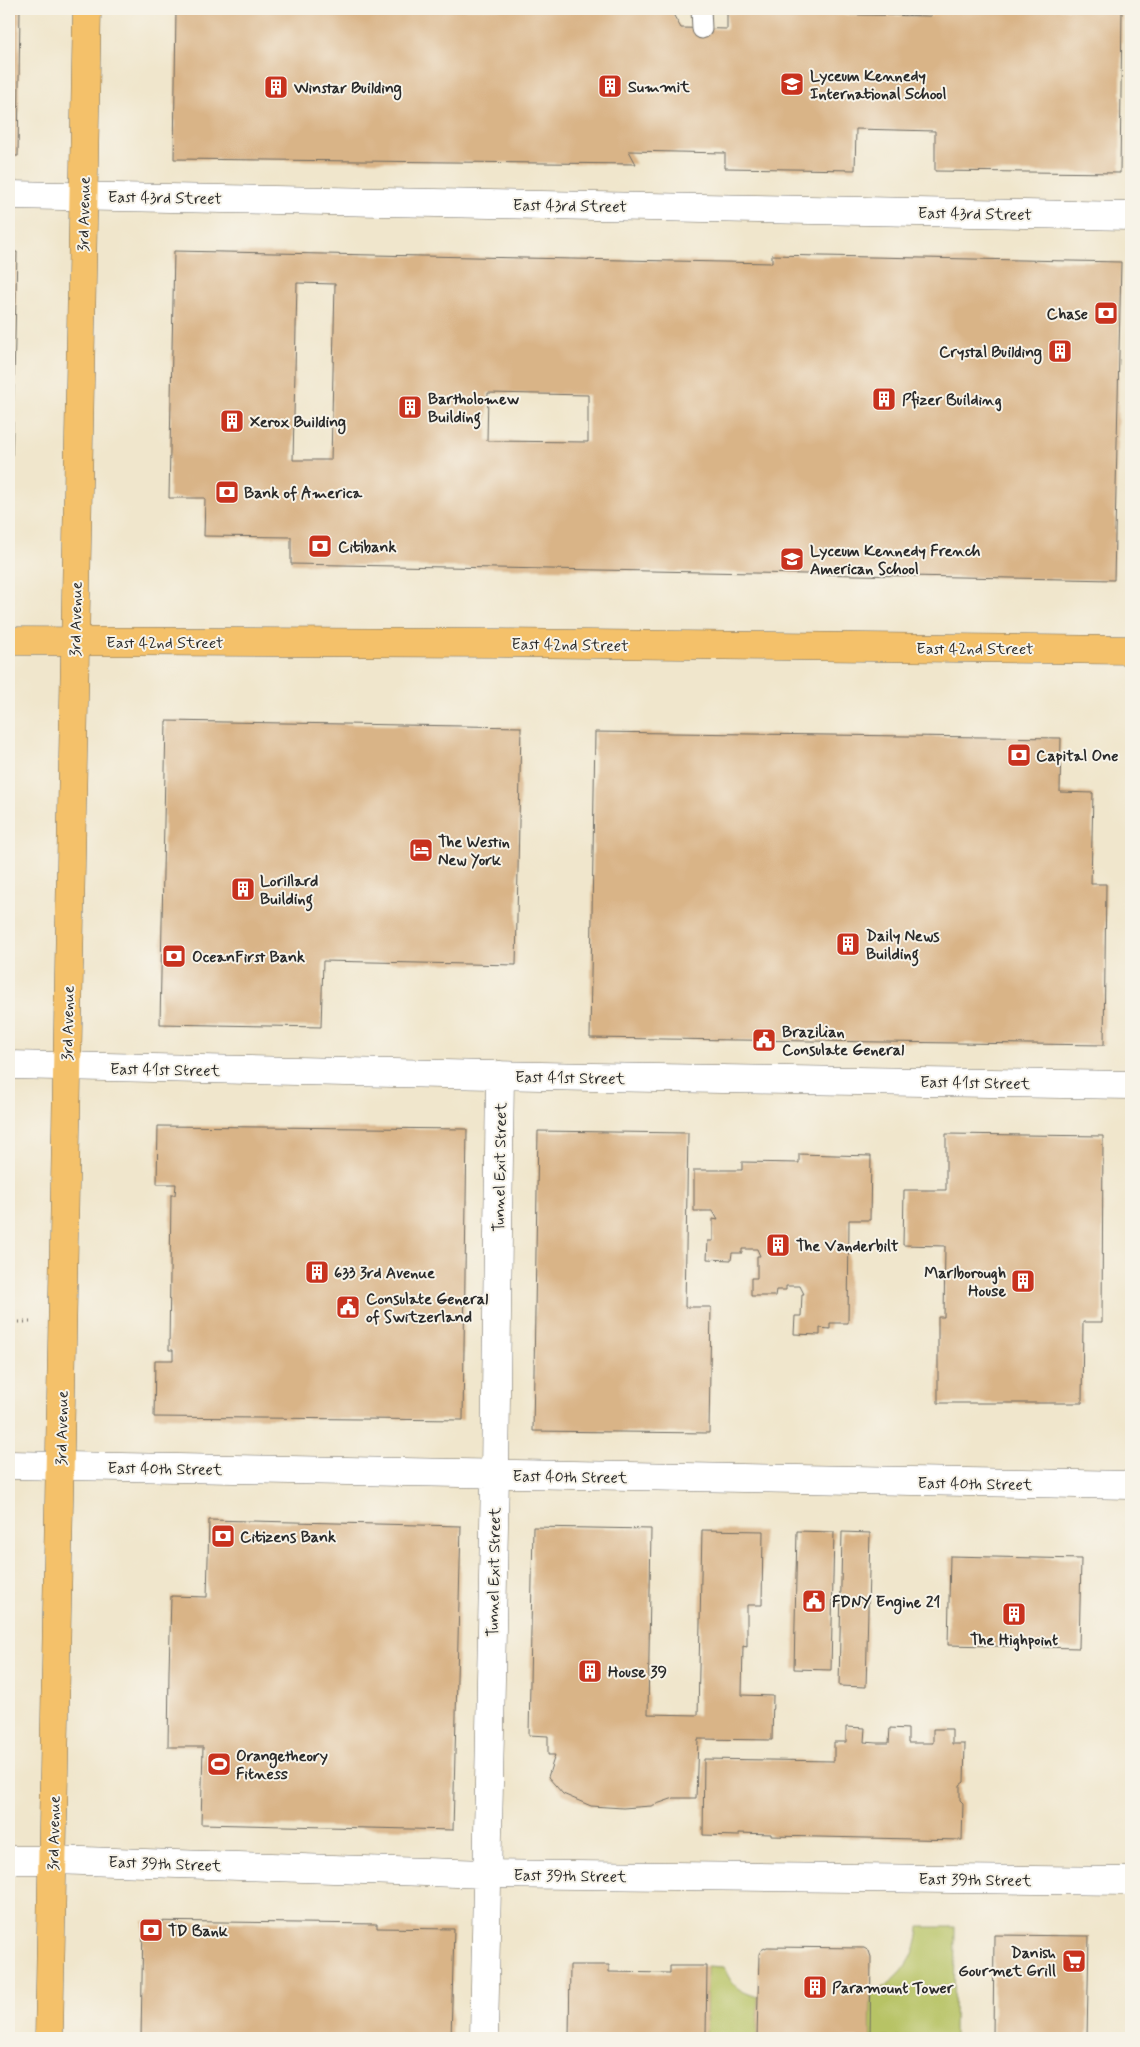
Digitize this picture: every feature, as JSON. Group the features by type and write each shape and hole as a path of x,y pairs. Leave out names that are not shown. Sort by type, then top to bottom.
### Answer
{"main road":[{"name":"3rd Avenue","path":"49,2038 86,9"},
{"name":"East 42nd Street","path":"9,641 500,643 1131,650"}],"street":[{"name":"East 43rd Street","path":"9,195 1131,216"},
{"name":"East 41st Street","path":"9,1065 1131,1086"},
{"name":"Tunnel Exit Street","path":"484,2038 495,1475 500,1075"},
{"name":"East 40th Street","path":"9,1465 1131,1485"},
{"name":"East 39th Street","path":"9,1860 487,1874 1131,1881"}],"lane":[{"path":"701,9 702,29"}],"green space":[{"path":"919,1927 955,1927 954,2038 870,2038 871,1994 898,1975 911,1959 918,1938"},
{"path":"707,1966 724,1967 736,1987 758,1997 757,2037 706,2035"}],"building":[{"path":"9,9 20,9 18,156 9,156"},
{"path":"176,9 670,9 681,28 727,29 727,13 931,16 931,9 1122,9 1120,173 935,171 935,131 856,129 855,170 725,168 725,153 629,151 636,164 174,159"},
{"path":"174,251 772,263 772,255 1121,262 1114,580 291,564 291,537 204,536 205,498 169,498","holes":["297,283 335,284 331,460 293,460","488,393 588,395 588,442 487,441"]},
{"path":"9,252 17,252 10,554 9,554"},
{"path":"166,721 521,727 516,965 323,961 321,1027 160,1024"},
{"name":"Daily News Building","path":"595,732 1061,738 1060,792 1093,793 1091,884 1106,884 1104,1045 590,1038"},
{"name":"633 3rd Avenue","path":"158,1126 467,1129 463,1420 154,1417 155,1360 173,1360 173,1350 169,1350 171,1195 175,1195 176,1184 157,1184"},
{"path":"538,1131 688,1133 685,1307 711,1307 709,1433 533,1431"},
{"name":"Marlborough House","path":"946,1134 1103,1136 1102,1322 1083,1322 1082,1403 938,1403 938,1317 944,1317 945,1246 903,1245 904,1190 946,1190"},
{"name":"The Vanderbilt","path":"799,1154 871,1156 870,1220 849,1220 848,1323 830,1323 830,1329 820,1328 820,1335 794,1334 795,1316 801,1316 802,1294 804,1294 800,1286 786,1286 786,1290 776,1290 775,1296 751,1296 751,1278 757,1278 757,1256 760,1256 757,1249 742,1249 742,1253 732,1253 731,1260 707,1259 708,1241 713,1241 713,1219 718,1220 713,1211 694,1211 694,1170 742,1170 742,1162 799,1163"},
{"path":"209,1520 461,1526 453,1830 201,1824 203,1747 168,1747 169,1671 171,1596 207,1597"},
{"name":"House 39","path":"533,1527 651,1529 648,1714 698,1715 702,1530 763,1531 762,1605 747,1605 747,1647 743,1646 742,1695 773,1696 772,1740 698,1739 696,1798 674,1798 651,1806 623,1808 591,1806 563,1794 548,1777 555,1755 548,1755 548,1736 529,1735"},
{"name":"FDNY Engine 21","path":"797,1531 834,1532 831,1670 794,1669"},
{"path":"842,1532 870,1533 866,1687 839,1686"},
{"name":"The Highpoint","path":"950,1556 1081,1559 1079,1648 948,1645"},
{"path":"846,1727 865,1728 864,1742 877,1743 889,1743 890,1728 908,1729 908,1743 933,1743 933,1729 952,1729 952,1744 965,1744 964,1782 960,1785 960,1800 963,1803 962,1840 771,1836 771,1834 739,1833 739,1836 703,1835 704,1759 834,1761 834,1742 846,1742"},
{"path":"143,1921 377,1924 377,1928 454,1929 451,2038 141,2038"},
{"path":"994,1935 1089,1936 1087,2038 993,2038"},
{"name":"Paramount Tower","path":"767,1947 864,1948 869,1951 871,1957 870,2038 757,2038 759,1954 761,1950"},
{"path":"570,1965 609,1965 609,1972 670,1973 670,1966 707,1966 706,2035 659,2034 659,2038 569,2038"}],"place":[{"name":"Lyceum Kennedy International School","path":"792,84"},
{"name":"Summit","path":"610,86"},
{"name":"Winstar Building","path":"276,87"},
{"name":"Chase","path":"1106,313"},
{"name":"Crystal Building","path":"1060,351"},
{"name":"Pfizer Building","path":"884,399"},
{"name":"Bartholomew Building","path":"410,407"},
{"name":"Xerox Building","path":"232,421"},
{"name":"Bank of America","path":"227,492"},
{"name":"Citibank","path":"320,546"},
{"name":"Lyceum Kennedy French American School","path":"792,559"},
{"name":"Capital One","path":"1019,755"},
{"name":"The Westin New York","path":"421,850"},
{"name":"Lorillard Building","path":"243,889"},
{"name":"Daily News Building","path":"848,944"},
{"name":"OceanFirst Bank","path":"174,956"},
{"name":"Brazilian Consulate General","path":"764,1040"},
{"name":"The Vanderbilt","path":"778,1245"},
{"name":"633 3rd Avenue","path":"317,1272"},
{"name":"Marlborough House","path":"1023,1281"},
{"name":"Consulate General of Switzerland","path":"348,1307"},
{"name":"Citizens Bank","path":"223,1536"},
{"name":"FDNY Engine 21","path":"814,1601"},
{"name":"The Highpoint","path":"1014,1614"},
{"name":"House 39","path":"590,1671"},
{"name":"Orangetheory Fitness","path":"219,1764"},
{"name":"TD Bank","path":"151,1930"},
{"name":"Danish Gourmet Grill","path":"1074,1961"},
{"name":"Paramount Tower","path":"815,1987"}]}
